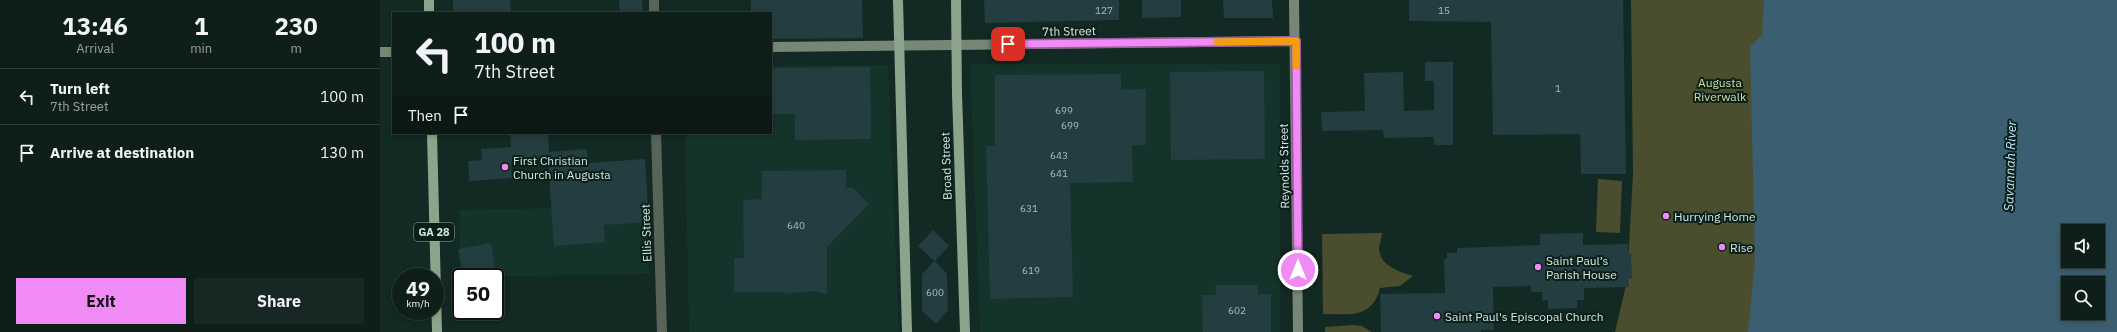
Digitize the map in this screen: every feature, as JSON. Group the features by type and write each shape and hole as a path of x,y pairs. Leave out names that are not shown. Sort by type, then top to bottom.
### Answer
{"main road":[{"path":"428,0 429,12"},
{"path":"898,0 907,332"},
{"name":"Broad Street","path":"956,0 956,45 965,332"},
{"name":"Reynolds Street","path":"1294,0 1296,41 1298,332"},
{"name":"7th Street","path":"772,47 1296,41"},
{"path":"380,52 392,52"},
{"name":"GA 28","path":"432,134 437,332"}],"street":[{"path":"654,0 654,12"},
{"name":"Ellis Street","path":"656,134 662,332"}],"shaded area":[{"path":"970,64 1280,64 1280,332 980,332"},
{"path":"888,65 899,332 689,332 685,134 772,134 772,66"},
{"path":"647,182 649,274 504,276 504,268 461,268 459,210 551,208 550,184"}],"green space":[{"name":"Augusta Riverwalk","path":"1631,0 1811,0 1801,332 1615,332 1627,281 1633,174"},
{"path":"1598,179 1622,181 1620,233 1596,232"},
{"path":"1382,233 1379,249 1383,260 1392,267 1413,276 1400,286 1380,288 1372,305 1359,313 1323,314 1322,234"},
{"path":"1352,325 1362,326 1372,332 1325,332 1325,327"}],"water":[{"name":"Savannah River","path":"1764,0 2117,0 2117,332 1748,332 1755,261 1750,47 1762,35"}],"building":[{"path":"453,0 510,0 511,12 453,12"},
{"path":"619,0 642,0 643,12 620,12"},
{"path":"751,0 862,0 863,38 772,39 772,12 751,12"},
{"path":"984,0 1119,0 1119,20 985,23"},
{"path":"1142,0 1181,0 1181,17 1142,18"},
{"path":"1223,0 1272,0 1273,18 1224,18"},
{"path":"1409,0 1623,0 1626,174 1581,174 1580,134 1493,135 1491,22 1409,21"},
{"path":"1425,62 1453,62 1453,145 1434,145 1434,137 1384,138 1383,130 1322,131 1321,112 1365,111 1364,73 1403,72 1404,111 1434,110 1434,81 1425,81"},
{"path":"870,67 871,139 795,140 795,114 772,114 772,68"},
{"path":"1264,71 1265,159 1171,160 1170,72"},
{"path":"1121,74 1121,90 1146,89 1146,145 1132,145 1133,182 1070,183 1073,297 990,299 986,146 995,146 995,75"},
{"path":"510,134 548,134 549,152 587,149 588,163 645,159 649,222 604,225 605,242 554,246 548,160 511,163 512,178 469,181 468,161 482,160 481,149 511,147"},
{"path":"846,170 846,188 853,188 869,204 827,247 827,294 812,291 785,294 785,292 734,292 734,258 744,258 743,200 762,199 762,171"},
{"path":"933,230 949,246 935,261 947,274 948,310 936,324 922,311 922,274 934,261 918,246"},
{"name":"Saint Paul’s Parish House","path":"1583,233 1583,245 1628,244 1628,254 1631,253 1632,278 1628,279 1629,287 1584,288 1584,300 1577,300 1577,308 1548,309 1548,300 1542,301 1542,292 1531,292 1531,286 1493,287 1494,330 1481,330 1481,332 1381,332 1380,294 1445,293 1444,259 1447,259 1447,253 1457,253 1457,248 1540,245 1540,234"},
{"path":"491,243 495,268 461,268 458,249"},
{"path":"1215,285 1257,285 1258,294 1271,294 1271,332 1203,332 1202,295 1216,295"}],"slow traffic":[{"path":"1217,42 1296,41 1296,66"}],"place":[{"name":"First Christian Church in Augusta","path":"505,167"},
{"name":"Hurrying Home","path":"1666,216"},
{"name":"Rise","path":"1722,247"},
{"name":"Saint Paul’s Parish House","path":"1538,267"},
{"name":"Saint Paul's Episcopal Church","path":"1437,316"}],"route":[{"path":"1008,44 1296,41 1298,270"}]}
